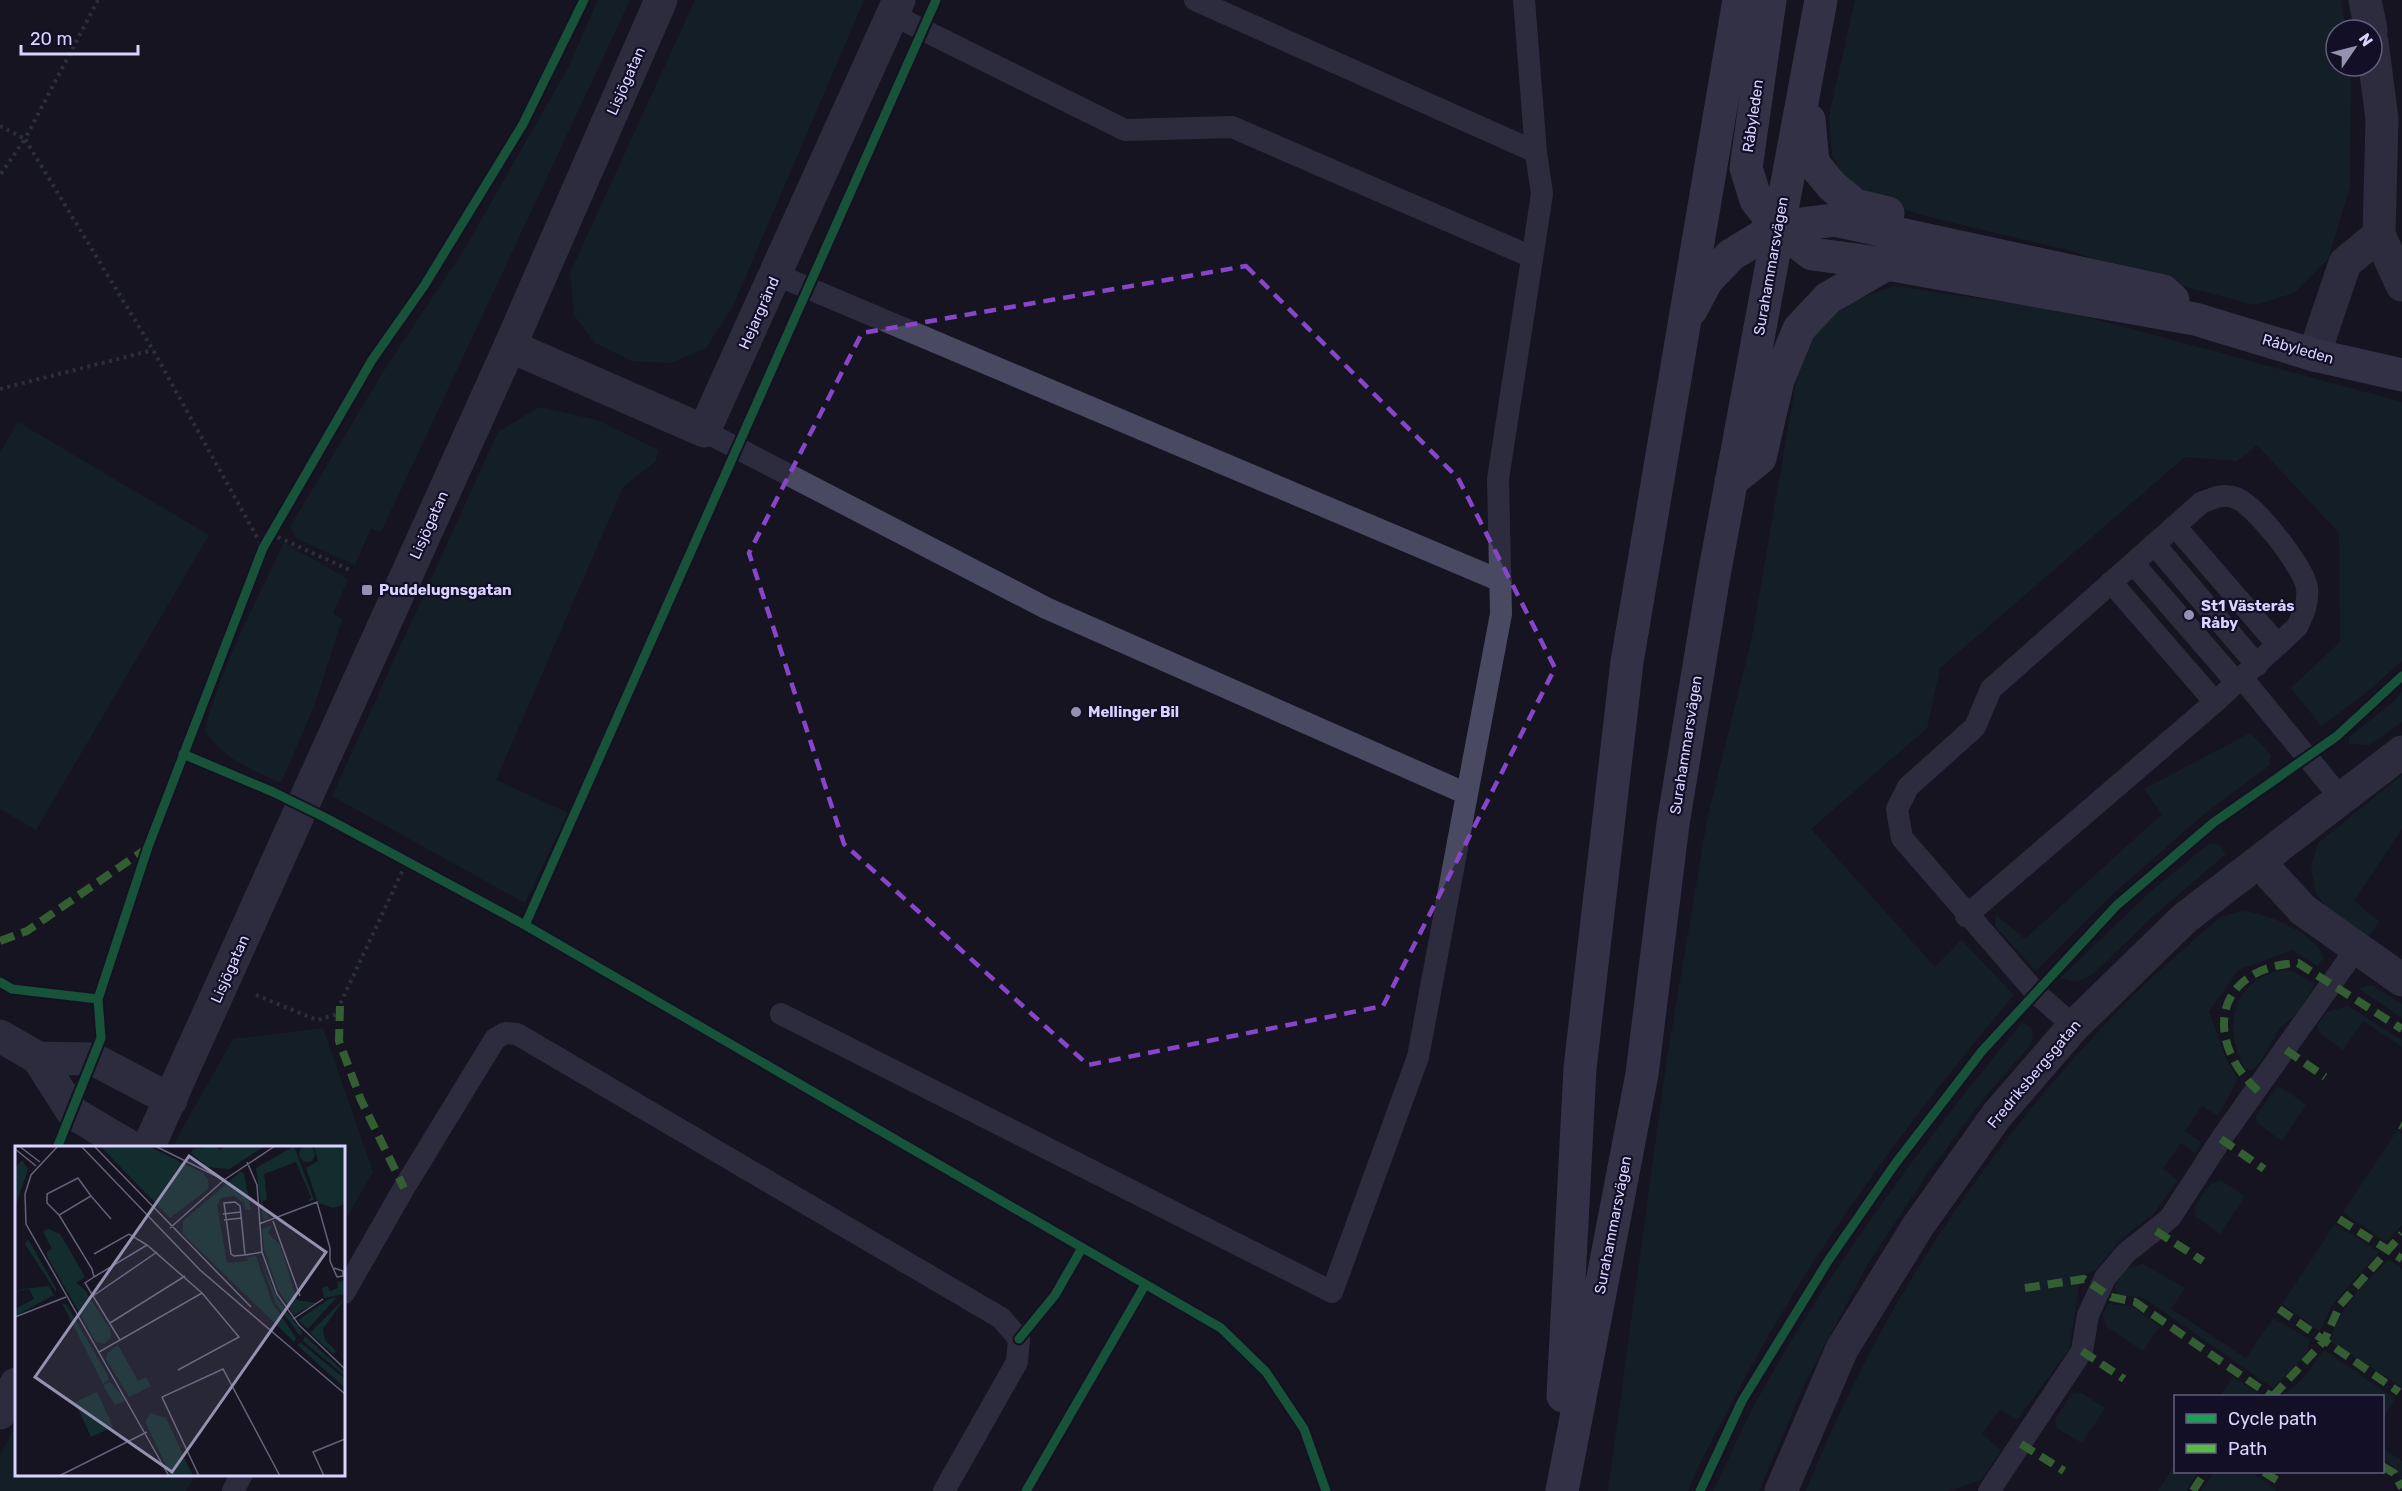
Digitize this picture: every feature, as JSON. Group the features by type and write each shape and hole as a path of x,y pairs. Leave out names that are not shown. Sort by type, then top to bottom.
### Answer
{"main road":[{"name":"Surahammarsvägen","path":"1560,1491 1580,1068 1627,662 1739,0"},
{"name":"Råbyleden","path":"1770,0 1746,168 1756,200 1777,228 1812,254 1887,264 2195,319 2314,355 2402,375"},
{"name":"Surahammarsvägen","path":"1560,1491 1642,1074 1673,824 1731,481 1821,0"},
{"path":"1807,70 1813,163 1832,186 1855,205 1935,224 1955,244"},
{"path":"1683,325 1707,280 1731,255 1777,228 1834,220 1955,244 2163,291 2195,319"},
{"path":"1731,481 1760,458 1778,380 1799,329 1828,298 1887,264"}],"street":[{"name":"Lisjögatan","path":"149,1146 510,346 661,0"},
{"path":"2365,0 2368,18"},
{"name":"Hejargränd","path":"704,431 777,275 896,8"},
{"path":"2377,78 2382,119 2379,235 2402,285"},
{"path":"2314,355 2345,263 2379,235"},
{"path":"510,346 704,431"},
{"name":"Fredriksbergsgatan","path":"1781,1491 1842,1349 1918,1226 1997,1115 2074,1026 2186,918 2340,797 2402,752"},
{"path":"2259,862 2303,910 2402,980"},
{"path":"0,1036 38,1058 73,1113 129,1146"},
{"path":"38,1058 93,1059 171,1100"},
{"path":"0,1413 15,1386"}],"lane":[{"path":"1196,0 1536,152"},
{"path":"781,1014 1332,1292 1418,1056 1501,614 1498,479 1542,194 1536,152 1524,0"},
{"path":"896,8 1125,130 1232,127 1532,257"},
{"path":"777,275 1501,581"},
{"path":"704,431 1046,609 1467,794"},
{"path":"1966,916 2215,702 2297,627 2305,611 2307,588 2299,566 2265,523 2238,498 2218,495 2201,503 1991,688 1975,726 1908,787 1897,809 1902,838 1966,916 2037,994 2074,1026"},
{"path":"2175,526 2278,645"},
{"path":"2154,544 2245,675 2340,797"},
{"path":"2133,563 2245,675"},
{"path":"2111,582 2215,702"},
{"path":"1989,1491 2082,1351 2088,1314 2105,1278 2126,1253 2170,1218 2222,1139 2356,949"},
{"path":"345,1291 404,1188 495,1039 505,1033 517,1034 1001,1318 1018,1339 1017,1362 944,1491"},
{"path":"233,1491 241,1476"}],"path":[{"path":"0,175 25,139 98,0"},
{"path":"0,126 25,139 153,350 263,548"},
{"path":"0,389 153,350"},
{"path":"259,559 277,524"},
{"path":"271,534 352,571"},
{"path":"397,856 417,866"},
{"path":"256,995 317,1020 335,1015 408,861"}],"highlighted area":[{"path":"1246,266 1458,478 1555,668 1383,1006 1088,1065 844,844 749,553 862,333"}],"green space":[{"path":"598,0 630,0 381,532 371,528 355,565 296,538 290,527 385,369 464,250 568,68"},
{"path":"695,0 864,0 733,306 706,348 671,363 632,361 595,343 574,315 570,273"},
{"path":"1855,0 2341,0 2344,18 2324,18 2324,78 2351,78 2350,187 2328,259 2294,293 2255,305 2119,269 2072,251 1929,217 1871,199 1845,177 1832,155 1829,116"},
{"path":"1894,286 2065,311 2402,402 2402,661 2361,697 2321,726 2291,688 2340,642 2339,533 2257,445 2237,461 2185,457 1940,668 1927,728 1811,829 1935,967 1961,940 2014,995 1895,1144 1822,1249 1756,1358 1696,1471 1688,1491 1608,1491 1666,1065 1707,820 1752,637 1801,353 1836,307"},
{"path":"539,407 597,420 658,450 656,461 623,487 496,780 568,813 525,903 332,796 498,432"},
{"path":"18,422 209,535 36,830 0,809 0,453"},
{"path":"284,543 348,579 333,614 342,619 315,704 281,783 238,762 219,748 205,730 230,658"},
{"path":"2402,692 2402,722 2369,745 2349,744 2349,737 2392,703"},
{"path":"2250,733 2271,755 2270,765 2203,815 2116,891 2036,971 1995,926 1996,915 2025,939 2162,814 2144,789"},
{"path":"2402,775 2402,829 2354,901 2379,921 2370,935 2366,936 2330,911 2316,894 2311,867 2318,843"},
{"path":"2210,843 2220,845 2226,854 2152,917 2093,974 2076,982 2060,978 2149,893"},
{"path":"2241,911 2263,915 2300,932 2311,940 2324,958 2317,966 2292,950 2238,970 2209,1011 2226,1059 2238,1079 2218,1116 2202,1106 2185,1131 2201,1142 2196,1154 2181,1143 2163,1168 2178,1180 2155,1212 2120,1240 2096,1270 2081,1276 2069,1349 2017,1420 2000,1409 1982,1434 2001,1450 1981,1480 1948,1491 1806,1491 1865,1362 1899,1299 1977,1180 2065,1068 2126,1003 2220,917"},
{"path":"2282,970 2292,971 2315,984 2298,1013 2280,1028 2259,1063 2252,1070 2245,1069 2234,1037 2233,1022 2236,1008 2242,995 2252,984"},
{"path":"2372,985 2402,1004 2402,1018 2358,988"},
{"path":"2348,1006 2402,1040 2402,1047 2363,1021 2343,1050 2318,1032 2317,1026 2326,1012"},
{"path":"2023,1022 2033,1030 2032,1043 1988,1093 1928,1173 1867,1265 1804,1385 1759,1491 1713,1491 1761,1393 1851,1248 1883,1201 1952,1110"},
{"path":"323,1028 373,1172 345,1220 345,1146 173,1146 233,1039"},
{"path":"2281,1087 2306,1105 2282,1141 2257,1123 2256,1116 2276,1088"},
{"path":"2397,1131 2402,1134 2402,1225 2386,1242 2343,1212"},
{"path":"2221,1180 2245,1197 2220,1234 2196,1217 2194,1208 2211,1183"},
{"path":"2335,1224 2379,1252 2332,1305 2320,1331 2282,1304"},
{"path":"2389,1259 2402,1269 2402,1387 2331,1342 2339,1318 2346,1307"},
{"path":"2143,1264 2185,1288 2171,1309 2246,1358 2273,1318 2309,1339 2309,1346 2302,1360 2273,1388 2144,1298 2117,1294 2115,1286 2125,1269"},
{"path":"2108,1304 2131,1306 2160,1326 2143,1351 2107,1327 2103,1314"},
{"path":"2324,1350 2395,1399 2384,1416 2384,1395 2284,1395 2305,1376"},
{"path":"2233,1377 2260,1395 2221,1395"},
{"path":"2080,1392 2105,1408 2082,1443 2057,1428 2055,1420 2072,1393"},
{"path":"15,1427 15,1476 194,1476 186,1491 0,1491 0,1455"},
{"path":"2384,1449 2402,1461 2402,1480 2395,1467 2384,1460"},
{"path":"2174,1467 2174,1473 2197,1473 2186,1491 2158,1491"},
{"path":"2213,1473 2252,1473 2277,1491 2201,1491"}],"marked path":[{"path":"0,941 27,931 146,849"},
{"path":"2258,1091 2240,1071 2229,1050 2224,1029 2226,1009 2234,992 2249,977 2270,968 2298,963 2402,1029"},
{"path":"340,1006 339,1041 361,1100 404,1188"},
{"path":"2286,1050 2325,1077"},
{"path":"2221,1139 2264,1169"},
{"path":"2339,1219 2402,1259"},
{"path":"2156,1231 2203,1261"},
{"path":"2274,1395 2324,1341 2340,1305 2402,1234"},
{"path":"2025,1288 2084,1279 2111,1297 2135,1302 2270,1395"},
{"path":"2279,1309 2399,1392"},
{"path":"2082,1351 2124,1379"},
{"path":"2021,1444 2064,1471"},
{"path":"2384,1467 2394,1473 2402,1488"},
{"path":"2193,1491 2204,1473"},
{"path":"2266,1473 2283,1484"}],"cycle path":[{"path":"58,1146 101,1038 98,999 148,847 263,548 372,360 424,286 523,124 584,0"},
{"path":"525,925 936,0"},
{"path":"1700,1491 1742,1401 1828,1261 1895,1164 1982,1051 2117,905 2213,823 2337,736 2402,676"},
{"path":"183,754 273,792 326,818 525,925 1221,1328 1266,1372 1304,1429 1326,1491"},
{"path":"0,982 12,989 98,999"},
{"path":"1019,1339 1055,1295 1082,1248"},
{"path":"1026,1491 1145,1285"}],"place":[{"name":"Puddelugnsgatan","path":"367,590"},
{"name":"St1 Västerås Råby","path":"2189,615"},
{"name":"Mellinger Bil","path":"1076,712"}]}
